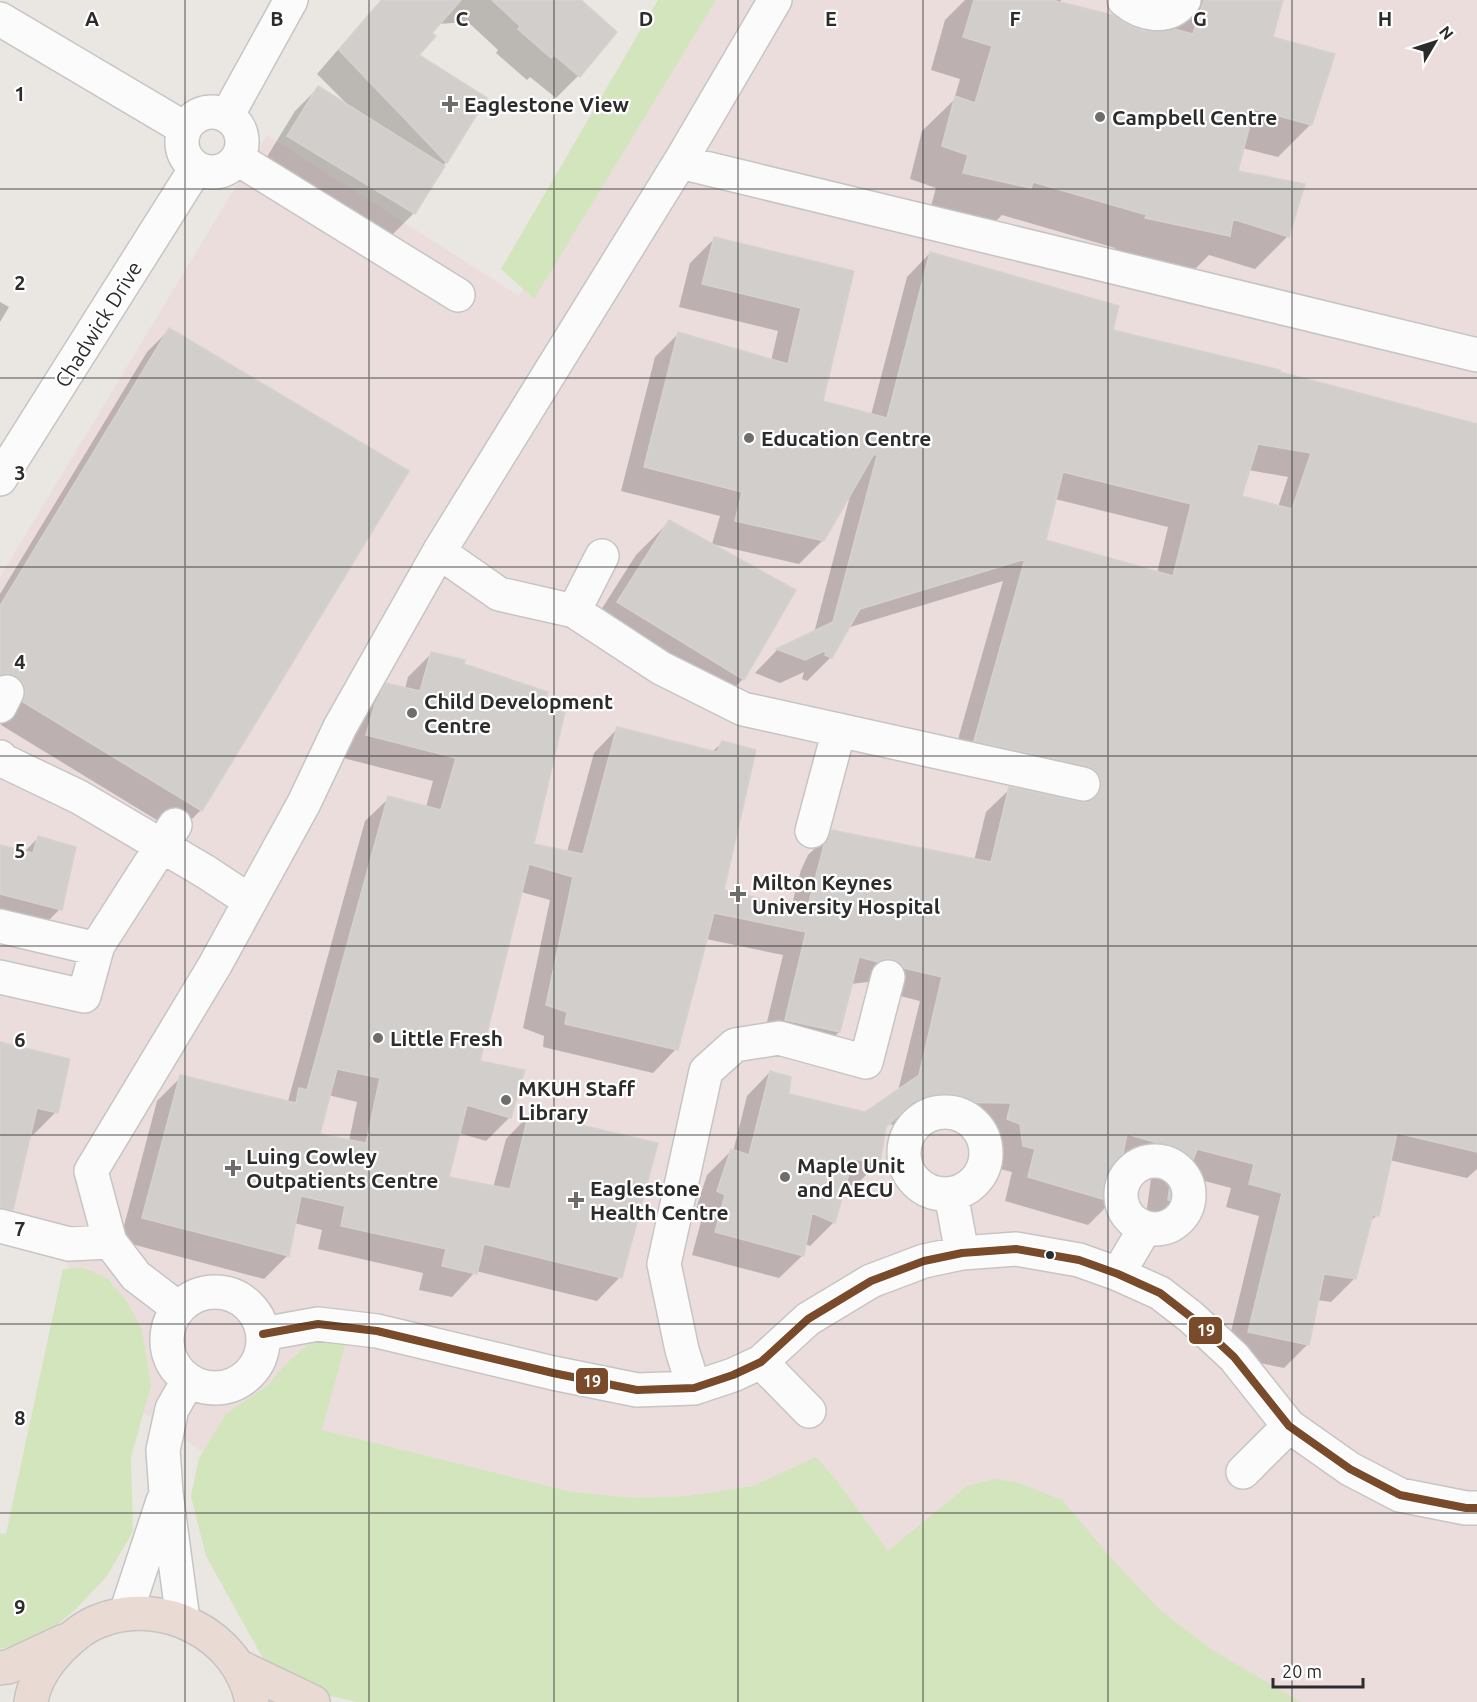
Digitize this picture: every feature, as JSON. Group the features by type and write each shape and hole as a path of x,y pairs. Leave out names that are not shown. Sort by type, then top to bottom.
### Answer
{"highway":[{"path":"0,1668 8,1667 73,1637 98,1621 126,1613 155,1613 183,1620 214,1639 238,1666 252,1702"},
{"path":"31,1702 32,1693 48,1661 73,1637"},
{"path":"238,1666 313,1702"}],"street":[{"path":"228,116 291,0"},
{"path":"178,1308 136,1275 110,1242 91,1171 215,965 304,803 340,727 439,552 680,162 775,0"},
{"path":"1124,0 1134,9 1150,14 1164,13 1184,0"},
{"path":"0,19 184,128"},
{"path":"218,112 228,116 240,130 242,140 238,159 223,171 204,172 196,168 183,155 181,136 184,128 199,114 218,112"},
{"path":"238,159 458,295"},
{"path":"680,162 1477,355"},
{"name":"Chadwick Drive","path":"0,479 196,168"},
{"path":"439,552 499,594 574,611 661,668 743,709 1083,784"},
{"path":"574,611 602,556"},
{"path":"812,831 839,730"},
{"path":"0,757 57,786 174,824 182,839 254,894"},
{"path":"0,977 84,996 97,949 174,824"},
{"path":"0,926 97,949"},
{"path":"694,1388 682,1350 664,1264 706,1071 735,1045 779,1038 866,1062 888,977"},
{"path":"951,1194 962,1252"},
{"path":"0,1226 69,1244 110,1242"},
{"path":"1118,1274 1145,1227"},
{"path":"263,1334 318,1324 377,1330 553,1373 638,1390 694,1388 733,1375 761,1362 808,1319 871,1281 924,1261 962,1252 1016,1249 1079,1260 1160,1293 1191,1317 1234,1357 1289,1426 1350,1469 1400,1495 1466,1508 1477,1508"},
{"path":"215,1292 229,1294 252,1309 263,1334 263,1350 257,1365 247,1377 234,1385 218,1389 203,1387 188,1381 176,1370 168,1355 166,1338 170,1322 178,1308 189,1299 202,1293 215,1292"},
{"path":"761,1362 809,1411"},
{"path":"183,1620 166,1493 163,1449 172,1409 188,1381"},
{"path":"1243,1472 1289,1426"},
{"path":"126,1613 166,1493"}],"shaded area":[{"name":"Milton Keynes University Hospital","path":"700,0 1477,0 1477,1702 1264,1702 241,1477 115,1394 95,1321 46,1221 0,1210 0,577 267,135 519,296"}],"green space":[{"path":"658,0 716,0 534,299 501,269"},
{"path":"84,1268 108,1279 127,1302 142,1329 151,1386 131,1457 133,1531 107,1576 75,1610 42,1637 0,1649 0,1533 6,1534 63,1269"},
{"path":"340,1336 347,1338 322,1430 572,1492 636,1498 688,1496 753,1486 816,1457 837,1481 888,1551 967,1486 996,1479 1019,1483 1062,1500 1113,1560 1160,1610 1214,1651 1301,1702 357,1702 317,1693 265,1662 206,1556 191,1496 199,1458 226,1414 267,1386 307,1345"}],"building":[{"path":"382,0 461,0 432,33 436,36 419,55 487,98 447,163 339,50"},
{"name":"Eaglestone View","path":"492,0 581,0 617,32 580,77 554,55 551,58 518,29 520,26"},
{"name":"Campbell Centre","path":"974,0 1052,0 1112,15 1143,31 1174,29 1193,34 1204,0 1283,0 1273,37 1335,54 1312,125 1254,109 1238,171 1305,184 1289,237 1233,219 1230,236 1145,218 1147,215 1033,182 1031,188 963,173 968,155 942,146 955,96 975,103 992,46 963,37"},
{"path":"318,86 445,166 415,214 287,136"},
{"path":"714,237 854,271 823,401 887,418 930,252 1119,306 1113,330 1280,370 1280,372 1477,424 1477,1152 1397,1133 1379,1216 1373,1215 1356,1279 1324,1274 1309,1345 1248,1332 1282,1193 1249,1184 1254,1164 1197,1149 1178,1202 1168,1200 1175,1148 1127,1134 1113,1202 1028,1177 1035,1149 1023,1146 1020,1124 1007,1119 1011,1103 936,1102 936,1105 914,1101 886,1127 880,1163 853,1159 835,1223 812,1213 804,1256 715,1232 725,1195 717,1191 731,1149 749,1155 770,1071 791,1077 789,1094 865,1112 919,1075 942,977 904,968 901,963 892,959 878,962 859,957 840,1032 785,1020 806,932 714,913 678,1050 565,1024 567,1012 546,1005 573,877 529,864 480,1061 525,1070 511,1118 467,1105 449,1177 510,1189 529,1113 658,1143 622,1278 484,1244 477,1274 442,1266 446,1249 341,1226 345,1206 301,1196 289,1256 142,1218 180,1075 296,1103 299,1088 307,1090 388,796 441,810 456,758 366,735 375,704 386,683 420,691 431,652 465,660 464,664 548,692 544,708 565,712 534,844 583,854 617,727 717,752 722,741 756,750 724,890 807,910 824,845 832,830 991,862 1009,787 1079,802 1089,802 1097,796 1101,787 1101,779 1096,771 1088,766 974,741 1025,559 860,609 832,658 825,655 826,650 805,660 776,649 833,622 877,456 874,454 824,541 735,521 742,492 644,467 678,332 788,364 801,308 702,284","holes":["1258,444 1311,453 1292,509 1242,496","1063,472 1191,504 1173,576 1046,540","337,1069 380,1078 366,1143 320,1134"]},
{"path":"169,328 409,471 202,811 23,702 26,691 22,681 15,675 6,673 0,675 0,606"},
{"path":"669,520 796,590 744,680 617,602"},
{"path":"38,836 76,847 62,910 0,894 0,845 33,853"},
{"path":"0,1042 70,1059 58,1113 37,1108 13,1210 0,1208"}],"transit line":[{"name":"19","path":"263,1334 318,1324 377,1331 553,1373 637,1390 694,1388 733,1375 761,1362 808,1319 871,1281 924,1261 962,1253 1016,1249 1079,1260 1160,1293 1191,1317 1234,1357 1289,1426 1350,1469 1400,1495 1466,1508 1477,1508"}],"place":[{"name":"Eaglestone View","path":"450,104"},
{"name":"Campbell Centre","path":"1100,117"},
{"name":"Education Centre","path":"749,438"},
{"name":"Child Development Centre","path":"412,713"},
{"name":"Milton Keynes University Hospital","path":"738,894"},
{"name":"Little Fresh","path":"378,1038"},
{"name":"MKUH Staff Library","path":"506,1100"},
{"name":"Luing Cowley Outpatients Centre","path":"233,1168"},
{"name":"Maple Unit and AECU","path":"785,1177"},
{"name":"Eaglestone Health Centre","path":"576,1200"}]}
